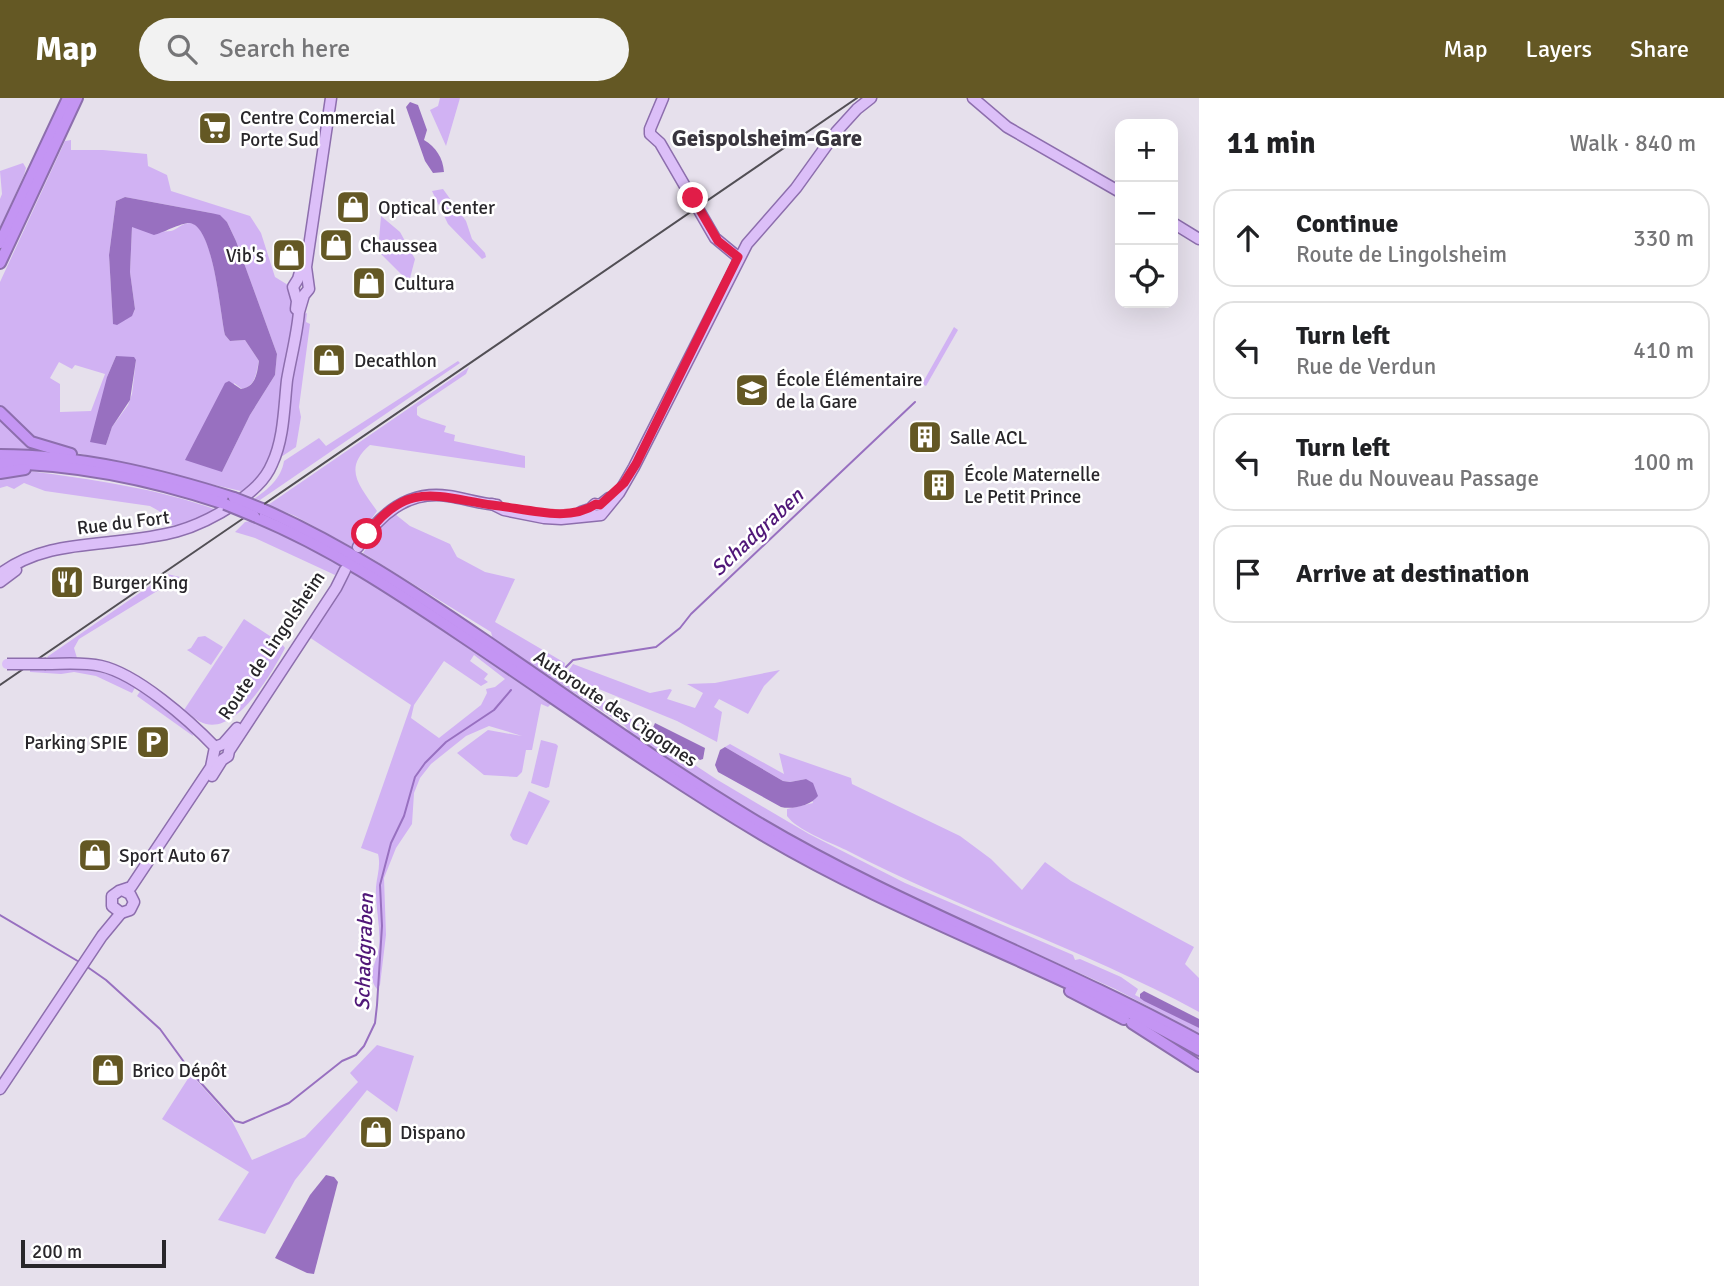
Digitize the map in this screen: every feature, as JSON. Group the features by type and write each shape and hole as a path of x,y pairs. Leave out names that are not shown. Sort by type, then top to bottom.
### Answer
{"highway":[{"path":"0,243 68,98"},
{"path":"0,263 78,98"},
{"path":"0,412 21,435 37,445 170,475 182,482"},
{"name":"Autoroute des Cigognes","path":"0,455 44,457 114,466 182,482 318,535 357,556 696,783 792,842 875,886 1055,967 1199,1039"},
{"name":"Autoroute des Cigognes","path":"0,463 94,472 156,483 229,501"},
{"path":"0,473 42,465"},
{"name":"Autoroute des Cigognes","path":"258,513 388,586 668,775 764,835 838,876 936,924 1093,994 1199,1050"},
{"path":"949,929 1199,1058"},
{"path":"1132,1023 1199,1066"}],"main road":[{"name":"Rue du Fort","path":"40,553 74,545 155,537 183,531 216,516 247,496 267,475 276,455 300,293 293,284 303,280 303,263 329,98"},
{"path":"358,547 375,522 391,509 406,501 432,495 478,501 504,510 544,518 570,518 597,509 624,483 634,467 738,257 754,234 796,188 837,131 857,108 872,98"},
{"path":"973,98 1007,127 1115,189"},
{"path":"661,102 656,132 718,241 738,257"},
{"path":"1178,226 1199,239"},
{"path":"0,574 21,559 40,553"},
{"path":"0,582 40,553"},
{"name":"Route de Lingolsheim","path":"128,893 221,752 261,699 293,649 326,593 345,570 336,588 221,752"},
{"path":"4,664 101,666 122,674 140,684 221,752"},
{"path":"118,891 128,893 132,908 128,912 118,911 111,902 112,896 118,891"},
{"path":"0,1089 118,911"}],"shaded area":[{"path":"440,98 460,98 446,146 430,110 438,106"},
{"path":"410,102 418,105 427,130 424,140 438,153 444,172 433,173 425,161 406,107"},
{"path":"71,140 71,150 147,154 148,166 167,175 171,191 250,216 261,233 275,277 288,285 293,302 293,321 277,437 265,467 245,492 47,446 33,439 0,408 0,282 65,141","holes":["125,197 211,213 227,222 277,354 275,375 250,415 222,472 234,383 242,389 250,385 255,378 259,361 245,340 230,341 225,335 211,255 199,228 191,223 166,231 132,227 130,272 135,309 113,323 109,255 116,201","116,356 136,360 132,394 128,405 112,427 106,445 107,377","59,362 72,369 75,365 105,374 91,411 60,412 60,384 50,378"]},
{"path":"23,163 26,168 24,175 0,228 0,171"},
{"path":"443,189 466,221 472,239 486,257 482,259 448,224 432,191"},
{"path":"125,197 220,215 227,222 277,354 275,375 250,415 222,472 185,460 225,383 229,381 241,389 246,388 255,379 259,361 245,340 230,341 225,335 215,273 205,239 198,228 190,223 154,235 132,227 130,272 135,309 132,316 117,325 113,324 109,255 116,201"},
{"path":"381,216 400,232 415,259 409,282 378,251"},
{"path":"307,313 306,322 310,324 296,447 278,459 302,315"},
{"path":"954,327 958,330 926,386 922,384"},
{"path":"116,356 134,357 136,360 130,400 112,427 106,445 90,442 107,377"},
{"path":"458,361 460,363 260,500 254,499 277,478 284,461 319,438 326,446"},
{"path":"469,367 466,374 417,407 417,415 446,426 444,432 455,435 454,441 525,456 525,468 370,445 357,462 355,470 360,485 377,511 352,547 295,516 268,505"},
{"path":"0,415 36,448 36,451 0,450"},
{"path":"30,471 148,490 217,510 189,523 170,525 159,511 150,506 45,491 24,483 14,489 7,486 0,488 0,476"},
{"path":"395,514 410,526 450,544 457,557 485,572 515,579 495,622 565,663 564,670 544,661 716,779 809,834 905,883 1073,955 1075,960 1080,959 1121,977 1138,989 1135,995 1199,1028 1199,1033 1115,989 897,891 822,853 704,783 630,733 625,726 493,640 491,632 363,553 382,524"},
{"path":"250,521 311,548 341,565 335,575 255,538 235,532 245,522"},
{"path":"352,572 446,631 552,703 548,707 541,704 532,750 526,750 522,772 517,777 484,775 457,753 488,730 522,736 489,726 466,736 431,764 420,778 414,793 412,824 396,848 384,878 386,935 380,985 377,989 372,974 379,947 376,887 379,858 378,854 361,848 411,705 309,637","holes":["474,655 505,679 495,687 486,689 487,693 481,705 439,738 411,718 414,705 444,661 481,686 488,682 484,679 488,674 470,661"]},
{"path":"167,574 180,577 79,639 74,648 77,658 47,657"},
{"path":"244,619 285,648 263,685 242,710 218,724 203,723 184,710"},
{"path":"205,636 223,647 211,665 187,650 198,637"},
{"path":"573,664 650,693 670,689 672,690 667,699 695,708 703,693 687,684 715,683 780,670 764,686 748,714 719,699 714,707 722,712 717,742 677,721 589,685 567,673"},
{"path":"30,668 72,668 97,672 136,686 132,693 96,676 74,672 30,672"},
{"path":"141,690 192,732 193,736 137,696"},
{"path":"655,723 705,748 703,759 700,760 651,732"},
{"path":"541,740 558,746 549,787 546,788 531,783"},
{"path":"730,744 784,774 779,753 851,778 852,784 960,836 991,859 1022,890 1045,862 1071,881 1194,947 1185,964 1199,978 1199,1012 1112,969 934,892 806,831 787,816 787,809 813,803 806,779 783,781 725,747"},
{"path":"725,747 783,781 806,779 813,783 818,796 801,806 781,807 718,772 715,765 720,750"},
{"path":"529,791 550,801 527,845 513,840 510,835"},
{"path":"1144,991 1199,1019 1199,1028 1144,1001 1140,994"},
{"path":"377,1045 414,1056 397,1112 367,1090 295,1180 265,1234 218,1220 249,1172 162,1119 191,1074 231,1119 252,1160 305,1137 358,1082 350,1073"},
{"path":"326,1175 334,1177 338,1182 314,1274 307,1273 275,1258 310,1195"}],"waterway":[{"name":"Schadgraben","path":"566,667 573,660 656,647 680,628 691,614 915,402"},
{"name":"Schadgraben","path":"86,966 106,980 160,1029 192,1073 235,1121 243,1123 289,1103 342,1061 356,1055 364,1046 375,1023 382,926 380,885 391,843 404,816 415,777 446,742 494,710 511,690"},
{"name":"Schadgraben","path":"0,915 81,963"}],"railway":[{"path":"0,685 857,98"}],"place":[{"name":"Centre Commercial Porte Sud","path":"215,128"},
{"name":"Optical Center","path":"353,207"},
{"name":"Chaussea","path":"336,245"},
{"name":"Vib's","path":"289,255"},
{"name":"Cultura","path":"369,283"},
{"name":"Decathlon","path":"329,360"},
{"name":"École Élémentaire de la Gare","path":"752,390"},
{"name":"Salle ACL","path":"925,437"},
{"name":"École Maternelle Le Petit Prince","path":"939,485"},
{"name":"Burger King","path":"67,582"},
{"name":"Parking SPIE","path":"153,742"},
{"name":"Sport Auto 67","path":"95,855"},
{"name":"Brico Dépôt","path":"108,1070"},
{"name":"Dispano","path":"376,1132"}],"district":[{"name":"Geispolsheim-Gare","path":"767,138"}],"route":[{"path":"367,534 375,522 391,509 419,497 447,495 492,505 567,513 600,505 624,483 636,464 738,257 718,241 693,198"}]}
